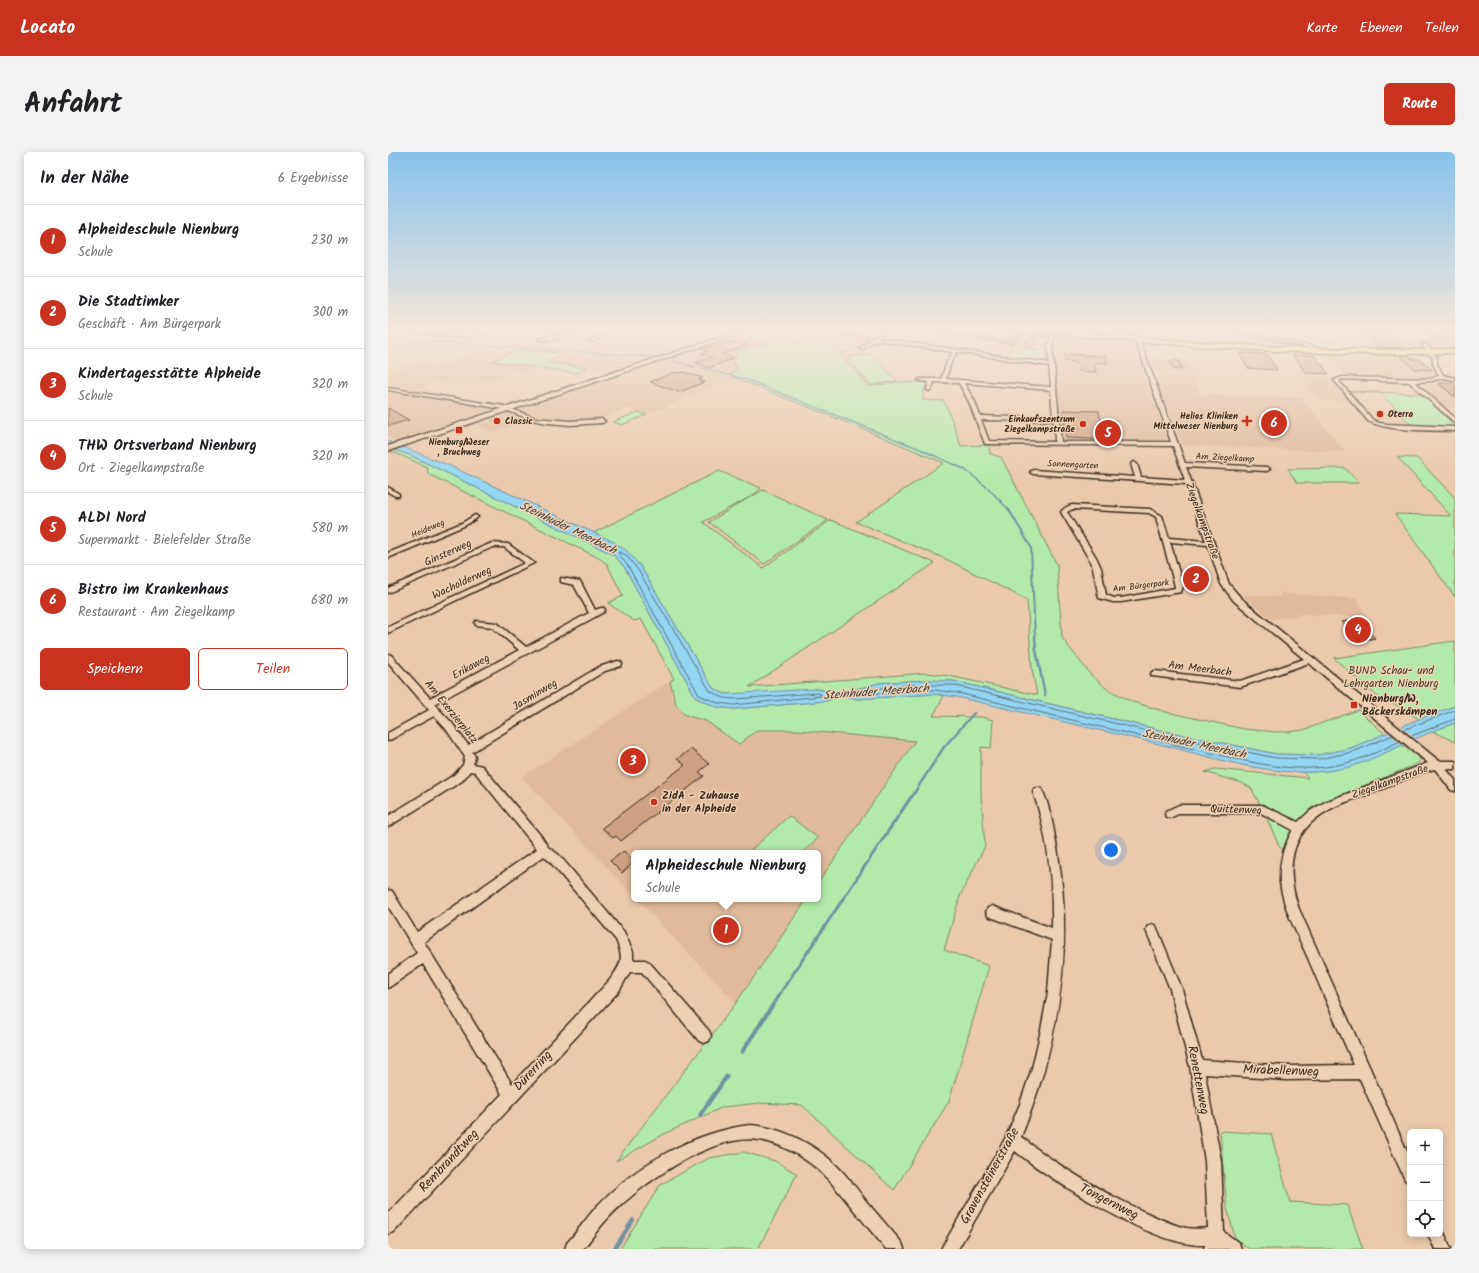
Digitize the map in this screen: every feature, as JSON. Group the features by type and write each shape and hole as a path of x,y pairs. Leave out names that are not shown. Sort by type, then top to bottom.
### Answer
{"street":[{"path":"388,449 593,381"},
{"path":"929,390 932,381"},
{"path":"954,381 1053,389"},
{"path":"1052,381 1058,444"},
{"name":"Ziegelkampstraße","path":"1152,381 1222,577 1230,591 1247,608 1391,726 1436,765 1400,777 1323,808 1310,816 1299,828 1289,846 1286,867 1286,883 1290,902 1407,1168"},
{"path":"1337,381 1370,420 1377,424 1387,426 1455,429"},
{"path":"1411,381 1455,421"},
{"path":"961,382 972,402 987,443 1174,444"},
{"path":"388,388 510,409 534,419 547,422 602,422"},
{"path":"978,418 1009,417 1016,419 1056,420"},
{"path":"1134,464 1139,479"},
{"name":"Am Ziegelkamp","path":"1182,465 1267,469"},
{"name":"Sonnengarten","path":"1111,469 1113,477"},
{"name":"Sonnengarten","path":"1033,472 1188,482"},
{"path":"388,489 397,495"},
{"name":"Am Bürgerpark","path":"1072,507 1150,511 1159,516 1165,540 1179,586 1178,590 1113,600 1102,596 1097,568 1092,557 1064,512 1072,507"},
{"name":"Heideweg","path":"388,556 464,524 475,517"},
{"path":"1165,540 1210,543"},
{"name":"Ginsterweg","path":"388,591 492,546 506,545 517,553"},
{"name":"Wacholderweg","path":"388,630 530,563 517,553"},
{"name":"Erikaweg","path":"428,703 597,612 577,583 564,580"},
{"path":"479,623 494,625 524,650"},
{"name":"Am Exerzierplatz","path":"388,657 392,667 428,703 467,750 470,756 468,766"},
{"name":"Am Meerbach","path":"1155,674 1240,684 1310,660"},
{"name":"Jasminweg","path":"467,750 602,669 618,664"},
{"path":"388,737 435,711"},
{"path":"1436,765 1455,765"},
{"path":"1436,765 1455,787"},
{"path":"388,822 458,778 468,766 478,768 538,839 544,850 555,859 620,936 627,952 628,966 645,966 704,1036"},
{"name":"Gravensteinerstraße","path":"949,1249 1013,1140 1039,1070 1049,1026 1055,984 1058,936 1055,862 1043,803 1038,792"},
{"name":"Quittenweg","path":"1170,814 1179,809 1262,809 1299,828"},
{"path":"416,940 544,850"},
{"name":"Dürerring","path":"388,895 416,940 424,956 511,1095 614,986 628,966"},
{"path":"992,912 1058,936"},
{"name":"Renettenweg","path":"1152,930 1176,989 1197,1067 1213,1161 1214,1242"},
{"path":"388,982 424,956"},
{"name":"Mirabellenweg","path":"1197,1067 1286,1073 1364,1072"},
{"name":"Rembrandtweg","path":"388,1226 511,1095"},
{"path":"573,1249 604,1211 633,1185 659,1166 686,1151 718,1137 750,1132 778,1138 802,1149 828,1168 896,1249"},
{"name":"Tongernweg","path":"1013,1140 1043,1164 1094,1196 1155,1225 1214,1242"},
{"path":"1437,1237 1443,1249"},
{"path":"1214,1242 1233,1249"}],"shaded area":[{"path":"388,381 437,381 414,390 388,386"},
{"path":"438,381 482,381 471,386 459,383 455,385"},
{"path":"602,381 727,381 646,415 627,408 604,418 570,421 537,417 519,410"},
{"path":"1056,381 1146,381 1167,440 1064,442 1061,440"},
{"name":"Helios Kliniken Mittelweser Nienburg","path":"1157,381 1195,381 1200,394 1302,398 1345,452 1182,445"},
{"path":"1305,381 1334,381 1351,401 1319,400"},
{"path":"1455,381 1455,407 1445,407 1424,388 1437,382 1453,383"},
{"path":"388,391 494,409 398,442 388,436"},
{"path":"512,412 529,420 492,433 476,424"},
{"path":"1280,593 1358,599 1367,618 1303,614 1271,619 1242,595 1281,597"},
{"path":"670,681 676,704 685,715 706,721 739,744 757,730 797,730 915,740 821,879 821,850 631,850 631,893 522,777"},
{"path":"640,902 805,902 736,1003"}],"green space":[{"path":"743,381 864,381 867,385 871,386 899,382 926,383 922,400 944,401 961,446 989,445 990,454 1001,457 1057,565 1062,638 1090,674 1107,689 1133,702 1166,712 1244,729 1275,732 1303,730 1358,710 1385,734 1351,748 1318,755 1276,754 1160,730 953,681 926,680 879,683 853,690 831,692 818,689 736,695 725,694 713,688 641,567 620,547 593,533 719,471 761,488 751,497 763,490 828,520 764,564 709,522 750,497 703,522 763,568 831,520 935,563 749,687 927,673 949,676 1037,695 1032,669 1027,600 946,559 856,522 944,463"},
{"path":"867,381 896,381 870,385"},
{"path":"1350,391 1422,394 1454,425 1451,427 1412,426 1381,393"},
{"path":"638,412 646,415 622,425 613,422"},
{"path":"394,450 410,455 614,555 625,568 696,698 717,707 734,709 826,701 833,698 842,697 857,699 934,694 944,696 933,716 981,717 993,720 991,748 981,747 981,794 985,846 960,896 944,950 989,966 949,1101 894,1190 802,1105 759,1103 723,1107 666,1133 616,1161 736,1003 805,902 821,902 821,879 915,741 797,730 757,730 739,744 706,721 685,715 676,704 670,681 674,679 641,619 634,621 608,603 623,596 607,564 599,558 428,474 427,467 391,451"},
{"path":"1397,457 1417,458 1455,498 1455,597 1395,514 1451,516"},
{"path":"1345,468 1359,483 1297,483 1288,469"},
{"name":"BUND Schau- und Lehrgarten Nienburg","path":"1455,641 1455,706 1419,719 1388,700 1384,702 1334,658"},
{"path":"1455,723 1455,742 1432,731"},
{"path":"1402,745 1421,760 1417,764 1312,807 1297,822 1261,806 1251,788 1242,783 1205,772 1215,769 1308,778 1303,772 1317,772 1342,768"},
{"path":"1264,812 1291,828 1283,850 1279,846"},
{"path":"789,816 818,838 805,850 751,850"},
{"path":"1220,1131 1271,1134 1290,1202 1347,1205 1363,1249 1249,1249 1235,1238 1227,1208"},
{"path":"744,1152 775,1161 797,1174 758,1249 620,1249 660,1185 709,1158"}],"water":[{"name":"Steinhuder Meerbach","path":"388,441 448,465 616,543 628,552 641,567 713,688 725,694 818,689 831,692 853,690 879,683 926,680 953,681 1160,730 1276,754 1318,755 1351,748 1419,719 1455,706 1455,723 1349,767 1324,771 1300,772 1251,767 957,697 934,694 857,699 842,697 833,698 826,701 734,709 717,707 696,698 625,568 614,555 410,455 388,448"}],"pier":[{"path":"1400,725 1418,740 1404,746 1386,731"}],"building":[{"path":"703,381 705,382 679,392 650,382"},
{"path":"1438,383 1453,383 1455,385 1455,397"},
{"path":"388,408 393,411 409,420 388,426"},
{"name":"Einkaufszentrum Ziegelkampstraße","path":"1063,410 1099,411 1102,427 1117,428 1120,440 1066,438"},
{"path":"1354,620 1375,638 1361,641 1341,622"},
{"name":"ZidA - Zuhause in der Alpheide","path":"691,749 709,764 699,772 704,776 621,841 616,836 613,838 602,828 685,765 677,759"},
{"path":"624,851 631,859 631,865 622,873 610,861"}],"waterway":[{"path":"750,381 920,449 964,469 989,489 1010,511"},
{"path":"1009,510 1031,547 1035,638"},
{"path":"1035,637 1036,650 1045,695"},
{"path":"911,798 944,747 974,713"},
{"path":"777,998 911,797"},
{"path":"742,1052 778,997"},
{"path":"700,1115 727,1076"},
{"path":"614,1249 633,1220"}],"place":[{"name":"Oterra","path":"1380,414"},
{"name":"Classic","path":"497,421"},
{"name":"Helios Kliniken Mittelweser Nienburg","path":"1247,421"},
{"name":"Bistro im Krankenhaus","path":"1274,423"},
{"name":"Einkaufszentrum Ziegelkampstraße","path":"1083,424"},
{"name":"Nienburg/Weser , Bruchweg","path":"459,430"},
{"name":"ALDI Nord","path":"1108,433"},
{"name":"Die Stadtimker","path":"1196,579"},
{"name":"THW Ortsverband Nienburg","path":"1358,630"},
{"name":"Nienburg/W, Bäckerskämpen","path":"1354,705"},
{"name":"Kindertagesstätte Alpheide","path":"633,761"},
{"name":"ZidA - Zuhause in der Alpheide","path":"654,802"},
{"name":"Alpheideschule Nienburg","path":"726,930"}]}
